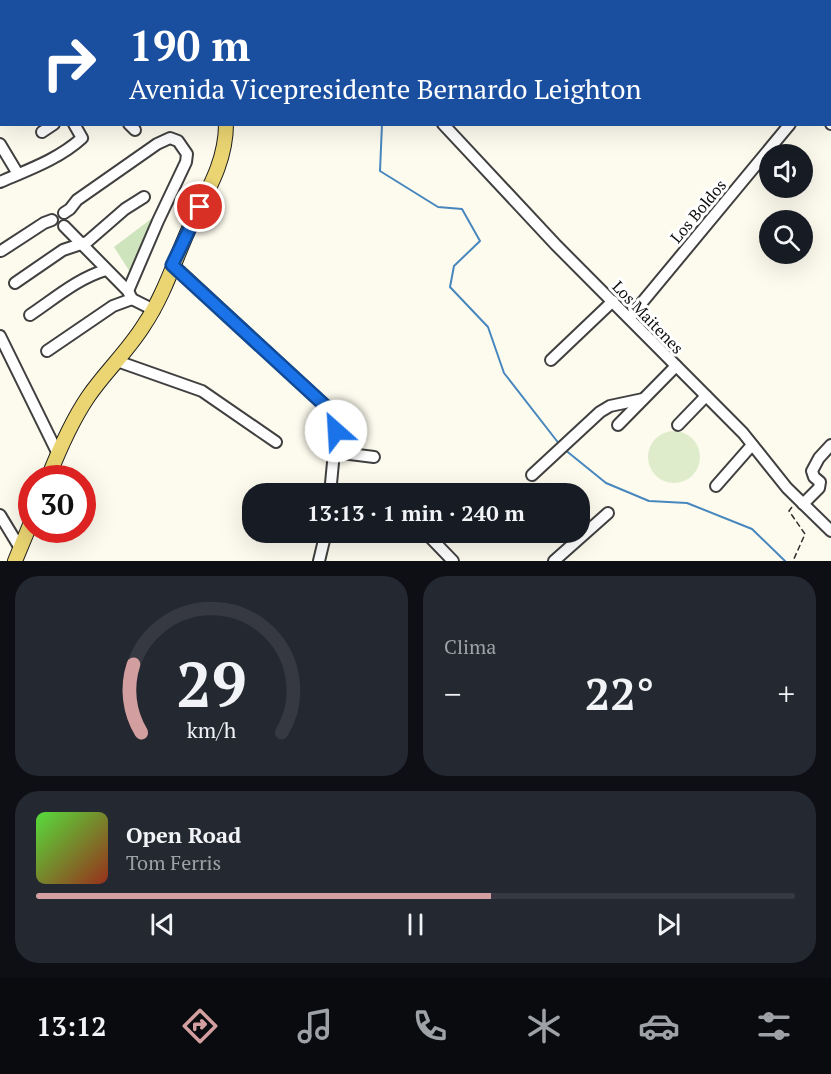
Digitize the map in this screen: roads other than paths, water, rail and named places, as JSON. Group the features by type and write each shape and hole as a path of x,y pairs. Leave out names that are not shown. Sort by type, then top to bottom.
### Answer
{"main road":[{"path":"53,465 88,398 134,341 154,310 172,265 222,158 226,126"},
{"path":"15,561 22,543"}],"street":[{"path":"42,132 51,126"},
{"path":"0,182 72,147 82,138 75,126"},
{"name":"Los Maitenes","path":"445,126 556,245 706,396 752,445 787,488 831,531"},
{"name":"Los Boldos","path":"630,317 788,126"},
{"path":"1,251 52,220 57,212 64,213 70,209 77,200 157,144 175,138 187,154 186,162 158,221 130,295 47,351"},
{"path":"0,144 18,174"},
{"path":"15,283 63,250 83,245 125,209 144,197"},
{"path":"64,213 67,219 64,226"},
{"path":"52,220 55,226 64,226 130,295 154,310"},
{"path":"172,265 333,413 336,431 331,483"},
{"path":"30,315 89,276 106,270"},
{"path":"551,360 613,301"},
{"path":"0,336 58,454"},
{"path":"117,361 202,391 276,442"},
{"path":"618,425 676,366"},
{"path":"678,425 706,396"},
{"path":"532,475 600,412 610,406 642,399"},
{"path":"716,486 752,445"},
{"path":"800,501 819,488 820,482 812,471 819,458 831,445"},
{"path":"334,452 374,457"},
{"path":"554,561 608,513"},
{"path":"0,515 20,548"},
{"path":"319,561 323,543"},
{"path":"435,543 453,561"}],"waterway":[{"path":"382,126 380,171 438,207 462,209 480,241 454,266 450,287 488,327 504,373 560,445"},
{"path":"564,449 606,483 649,501 687,503 752,529 785,561"}]}
